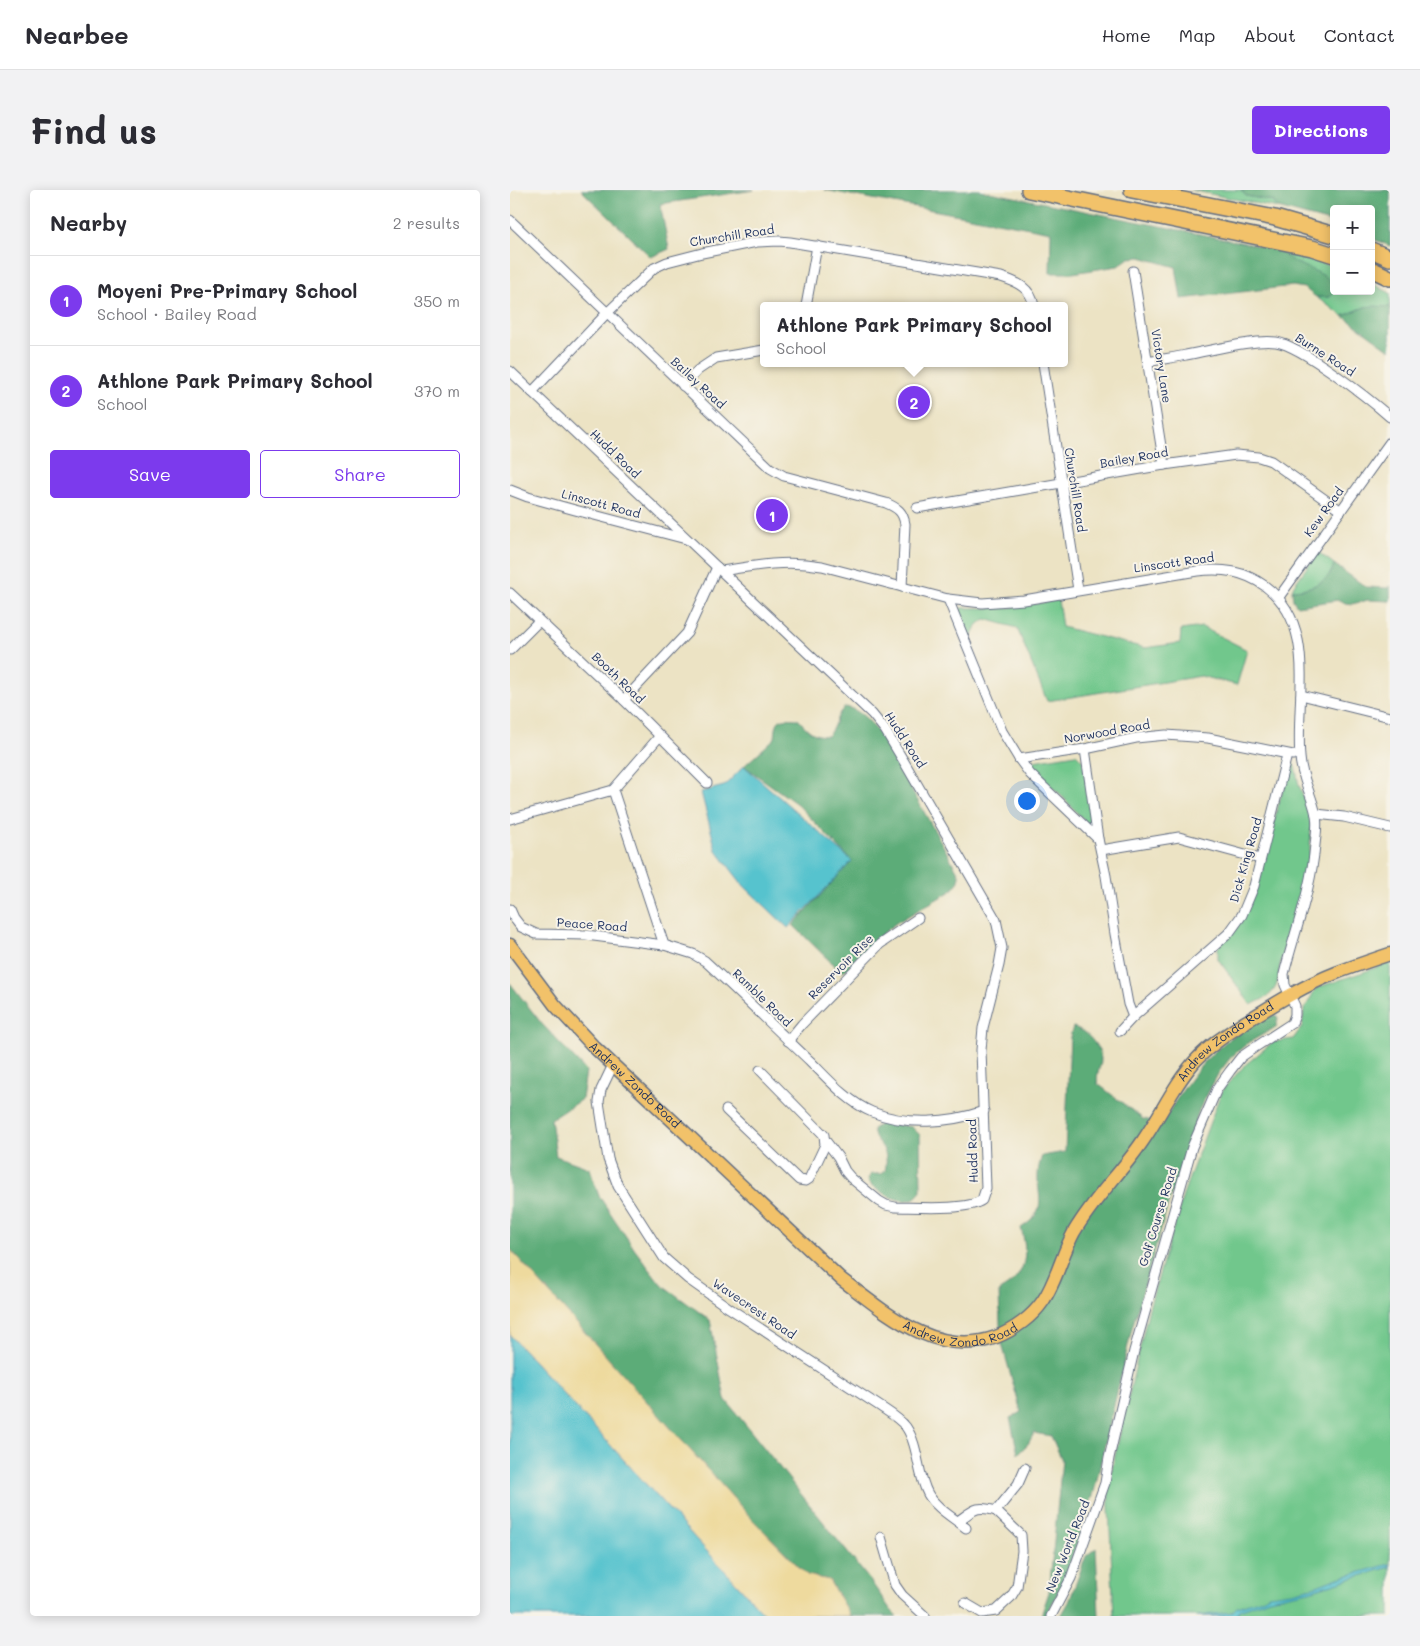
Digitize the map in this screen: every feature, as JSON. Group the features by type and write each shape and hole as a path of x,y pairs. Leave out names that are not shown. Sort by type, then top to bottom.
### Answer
{"highway":[{"path":"1029,190 1312,248 1330,254"},
{"path":"1132,190 1275,218 1330,234"},
{"path":"1375,252 1390,258"},
{"path":"1375,271 1390,278"}],"main road":[{"name":"Andrew Zondo Road","path":"510,945 554,1006 613,1065 841,1279 869,1300 919,1332 936,1340 954,1343 990,1339 1004,1334 1026,1319 1039,1306 1049,1291 1073,1234 1090,1208 1143,1141 1181,1078 1196,1060 1219,1039 1290,995 1336,972 1390,954"}],"street":[{"name":"Bailey Road","path":"510,220 776,473 791,479 886,502 900,511 904,516 905,524 902,587"},
{"name":"Churchill Road","path":"532,392 607,313 654,268 667,262 702,253 757,242 779,240 1001,277 1015,281 1024,287 1033,302"},
{"path":"807,302 817,246"},
{"name":"Victory Lane","path":"1133,270 1164,465"},
{"name":"Burne Road","path":"1148,362 1240,345 1268,341 1277,342 1297,350 1319,364 1390,417"},
{"path":"683,386 698,370 716,358 760,351"},
{"name":"Churchill Road","path":"1044,367 1078,590"},
{"name":"Hudd Road","path":"510,371 853,695 879,722 942,825 996,920 1002,948 982,1033 981,1069 986,1188 982,1200 972,1205 907,1207 886,1204 851,1178 825,1140"},
{"name":"Kew Road","path":"1279,597 1390,442"},
{"name":"Bailey Road","path":"917,508 1164,465 1236,455 1258,457 1271,461 1341,510"},
{"name":"Linscott Road","path":"510,490 528,497 686,539"},
{"name":"Linscott Road","path":"720,569 778,562 806,563 948,599 996,603 1024,600 1197,570 1221,569 1247,575 1261,583 1279,597 1293,619 1298,634 1301,695 1300,756 1302,774 1316,814 1314,860 1308,889 1284,974 1285,985 1290,995"},
{"path":"624,700 687,633 720,569"},
{"name":"Booth Road","path":"510,593 624,700 707,784"},
{"path":"948,599 1002,731 1019,759 1030,774 1098,839"},
{"path":"510,650 539,622"},
{"path":"1301,695 1390,717"},
{"name":"Norwood Road","path":"1019,759 1085,749 1136,738 1180,736 1208,738 1287,755 1300,756"},
{"path":"510,819 613,790 659,737"},
{"path":"1085,749 1098,839 1128,1004 1133,1017"},
{"name":"Dick King Road","path":"1120,1031 1236,924 1249,901 1287,755"},
{"path":"613,790 664,945"},
{"path":"1316,814 1344,817 1390,828"},
{"path":"1101,850 1179,837 1260,859"},
{"name":"Peace Road","path":"510,909 521,927 536,934 586,935 664,945"},
{"name":"Reservoir Rise","path":"788,1041 802,1024 880,944 918,918"},
{"name":"Ramble Road","path":"664,945 692,954 705,961 851,1099 872,1112 900,1119 935,1121 963,1118 984,1111"},
{"name":"Golf Course Road","path":"1105,1483 1134,1351 1192,1148 1217,1090 1241,1057 1292,1023 1295,1015 1295,1006 1290,995"},
{"name":"Wavecrest Road","path":"613,1065 601,1090 599,1102 611,1172 664,1258 710,1295 900,1421 907,1428 912,1441 928,1494 941,1508 966,1528"},
{"path":"726,1110 799,1180 803,1182 809,1179 825,1145 824,1135 760,1070"},
{"path":"996,1511 1018,1484 1025,1468"},
{"name":"New World Road","path":"1051,1616 1071,1578 1105,1483"},
{"path":"958,1521 977,1509 984,1507 996,1511 1021,1535 1022,1551 1017,1587 1011,1597 996,1611 982,1613 965,1603"},
{"path":"881,1537 895,1584 902,1595 926,1616"}],"green space":[{"path":"581,190 754,190 660,204 669,249 651,257"},
{"path":"824,190 979,190 1280,250 1294,261 1327,278 1330,282 1330,295 1332,295 1330,297 1316,297 1304,288 1293,286 1181,299 1176,267 1140,257 1129,258 1118,266 1073,273 1050,273 1051,232"},
{"path":"1191,190 1241,190 1246,196 1273,201 1278,208"},
{"path":"1241,190 1390,190 1390,246 1375,240 1375,205 1330,205 1330,222 1278,208 1273,201 1246,196"},
{"path":"1280,250 1330,266 1330,280 1285,257"},
{"path":"1375,285 1390,293 1390,307 1365,307 1343,316 1316,297 1330,297 1332,295 1375,295"},
{"path":"1365,307 1390,307 1390,350 1343,316"},
{"path":"1318,552 1334,564 1330,574 1326,579 1317,584 1307,588 1292,590 1294,585"},
{"path":"1334,564 1366,587 1388,588 1390,585 1390,601 1368,600 1352,604 1339,600 1297,606 1293,600 1292,590 1307,588 1322,582 1330,574"},
{"path":"1058,600 1062,627 1145,648 1180,643 1181,630 1202,627 1247,650 1237,685 1201,676 1047,701 1017,628 985,619 976,626 970,639 960,612 961,608 1006,608"},
{"path":"846,707 863,715 883,739 959,874 959,881 951,891 896,923 862,951 846,970 841,972 793,925 852,861 797,804 744,766 775,738 776,726 782,719 798,719 807,729 822,736 827,736 840,713"},
{"path":"1076,754 1083,761 1091,809 1089,826 1059,793 1035,774 1031,768 1033,761"},
{"path":"1293,763 1310,821 1309,855 1306,873 1275,988 1268,996 1251,1005 1218,959 1218,947 1254,895 1289,766"},
{"path":"1390,963 1390,1616 1114,1616 1108,1486 1149,1308 1185,1189 1222,1090 1245,1065 1273,1042 1293,1039 1302,1027 1304,1010 1316,988"},
{"path":"510,983 542,1024 586,1071 582,1099 551,1119 556,1156 589,1168 599,1196 635,1250 661,1284 710,1320 725,1399 897,1616 850,1616 829,1580 807,1575 752,1519 510,1249"},
{"path":"1276,1015 1278,1018 1276,1027 1248,1043 1231,1057 1218,1074 1199,1110 1169,1201 1132,1328 1094,1492 1064,1581 1046,1616 1041,1616 1049,1592 1062,1460 1051,1436 1034,1433 1028,1444 1018,1454 1010,1418 1021,1412 1002,1344 999,1291 1015,1279 1023,1265 1025,1248 1021,1228 1032,1219 1039,1208 1038,1172 1042,1156 1065,1152 1070,1037 1073,1027 1083,1031 1098,1049 1101,1059 1097,1078 1098,1084 1143,1119 1162,1123 1195,1073 1220,1046 1252,1024"},
{"path":"888,1123 912,1127 920,1135 921,1190 911,1200 896,1199 888,1196 869,1183 868,1179 871,1174 881,1174 885,1171 886,1162 886,1156 876,1139 873,1129 881,1124"},
{"path":"1096,1548 1099,1616 1061,1616 1069,1602 1086,1556"}],"sand":[{"path":"510,1249 752,1519 807,1575 829,1580 850,1616 766,1616 510,1335"}],"water":[{"path":"744,766 852,861 788,928 743,885 716,850 701,792 724,786"},
{"path":"510,1335 766,1616 510,1616"},
{"path":"1390,1564 1390,1567 1309,1591 1269,1599 1239,1610 1237,1616 1198,1616 1232,1612 1237,1607 1269,1595 1317,1586 1335,1579"}],"place":[{"name":"Athlone Park Primary School","path":"914,402"},
{"name":"Moyeni Pre-Primary School","path":"772,515"}]}
